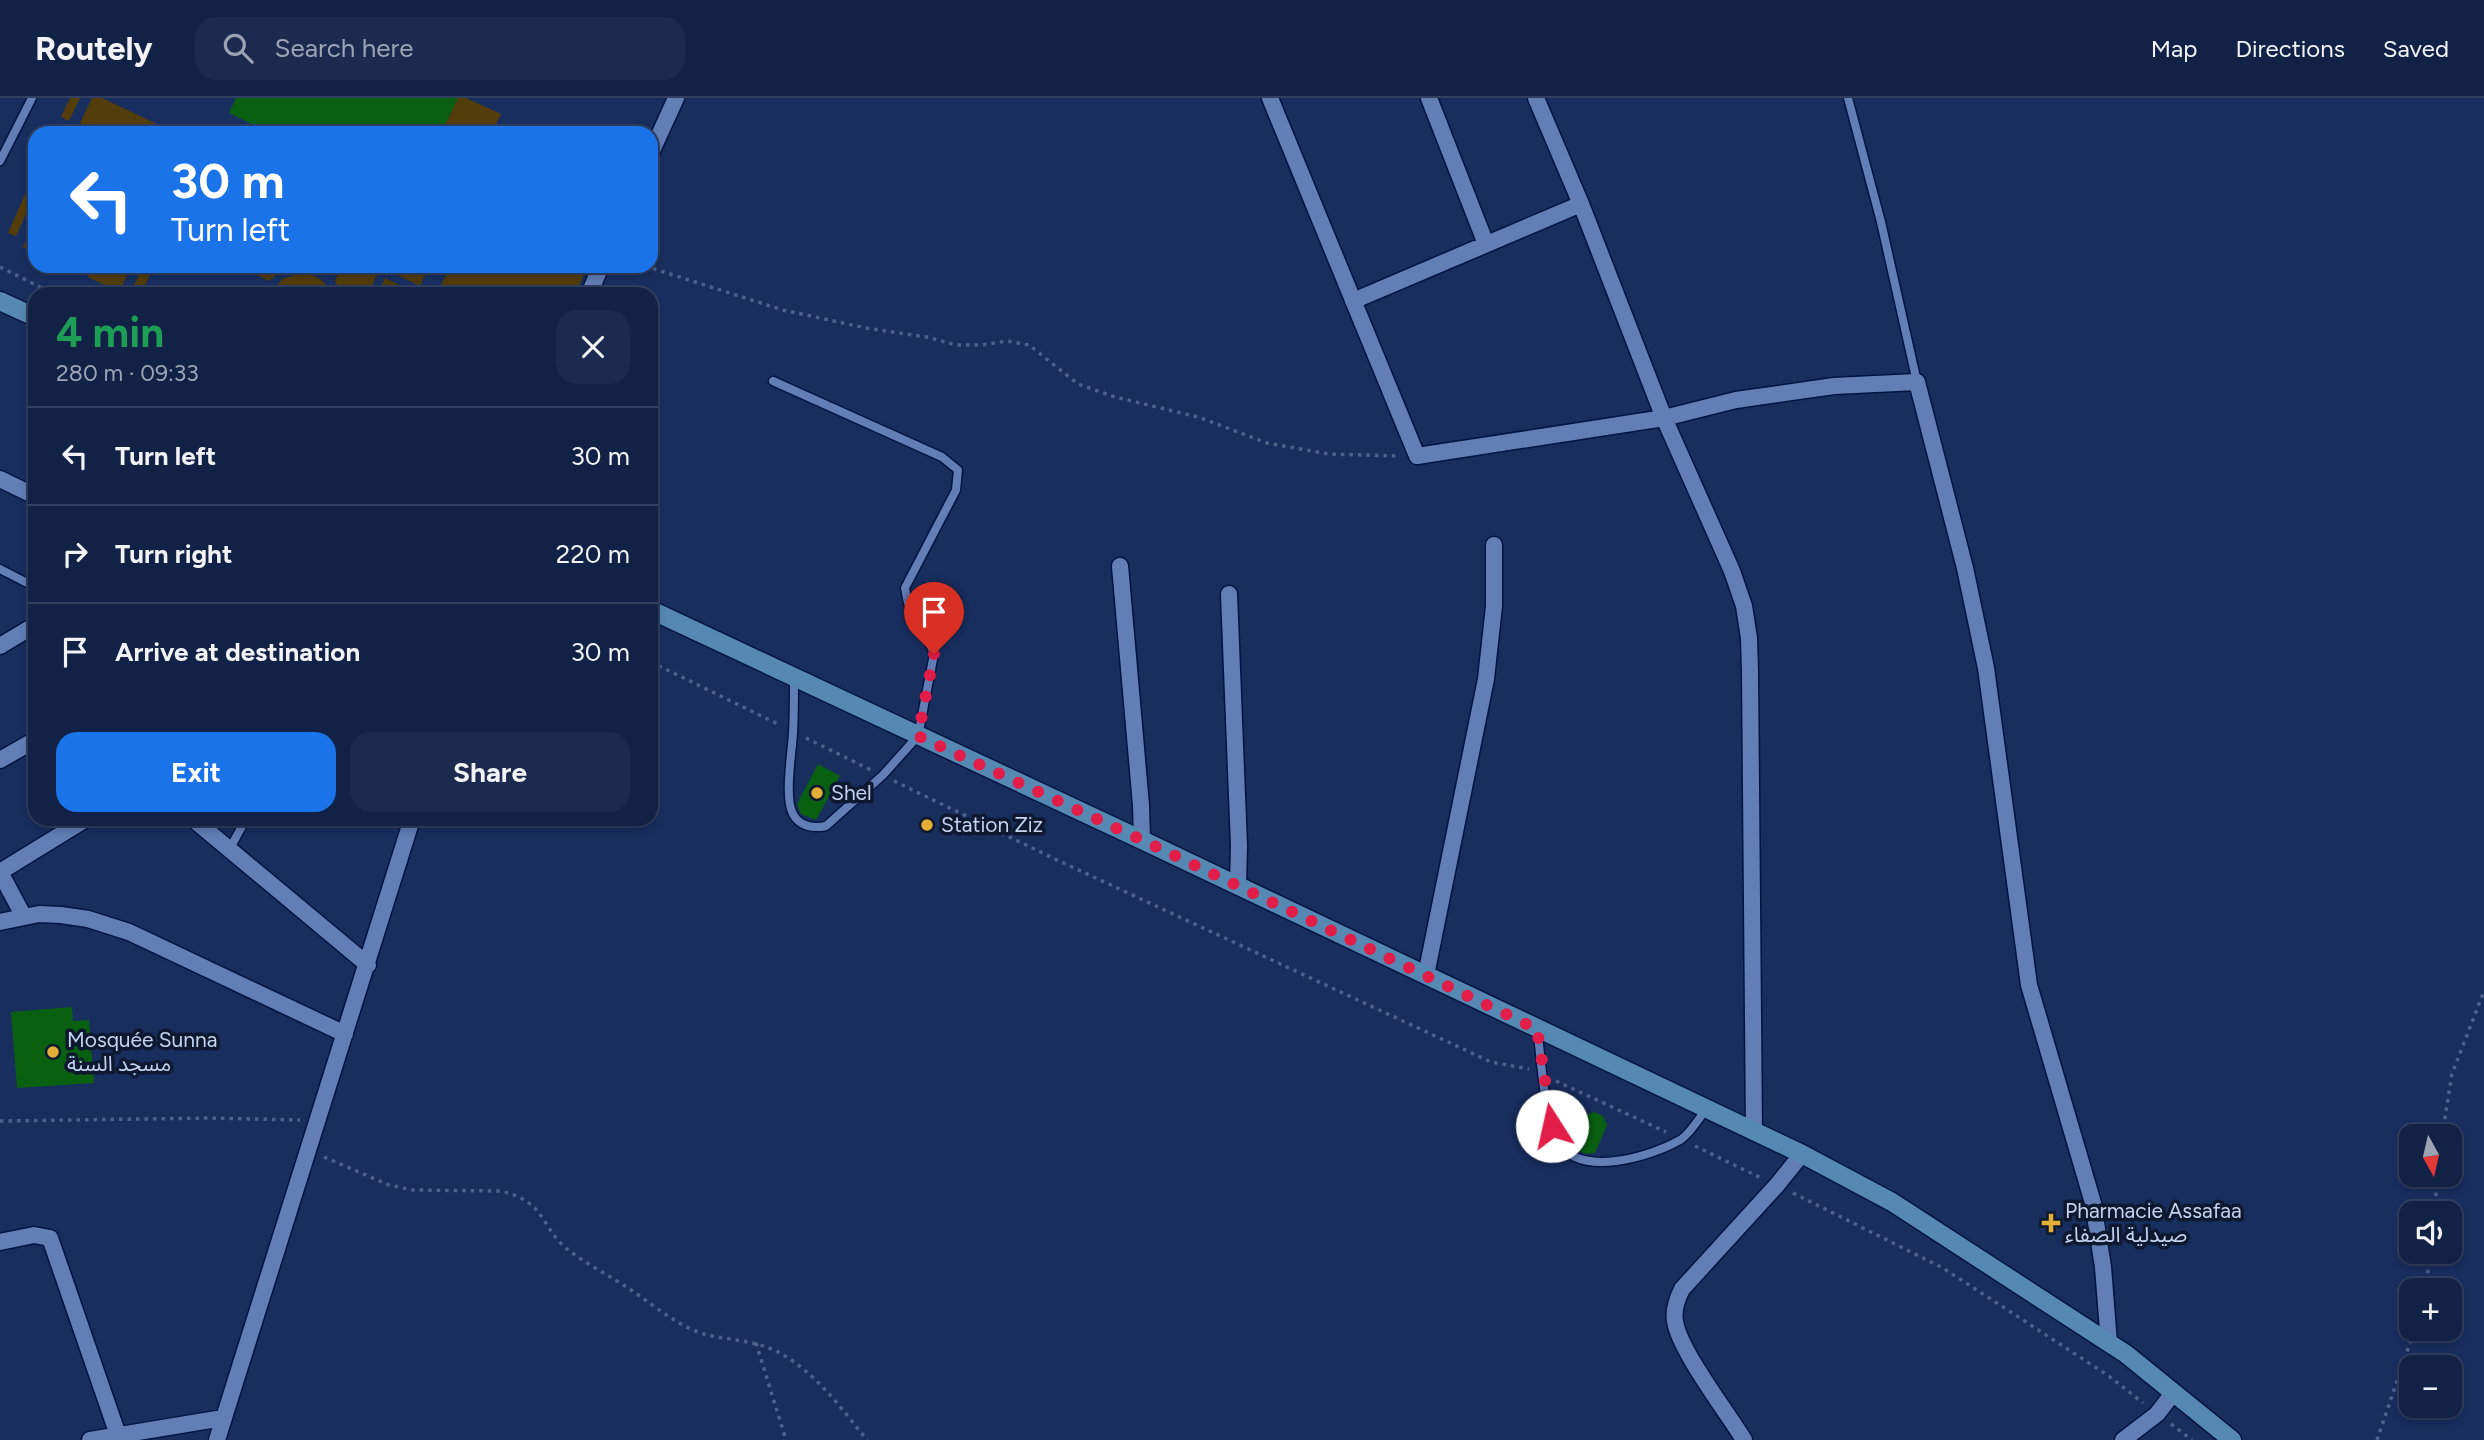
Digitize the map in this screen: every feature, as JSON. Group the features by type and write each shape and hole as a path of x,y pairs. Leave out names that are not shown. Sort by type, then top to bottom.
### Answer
{"main road":[{"path":"0,301 28,314"},
{"path":"658,613 1238,885 1801,1154 1892,1202 2109,1343 2232,1440"}],"street":[{"path":"658,138 676,98"},
{"path":"1270,98 1417,456 1664,418 1736,400 1822,388 1917,382 1965,568 1986,668 2029,985 2094,1203 2103,1267 2109,1343"},
{"path":"1429,98 1486,244"},
{"path":"1536,98 1581,204 1664,418 1732,571 1744,606 1749,638 1754,1132"},
{"path":"1353,301 1581,204"},
{"path":"0,479 28,493"},
{"path":"1426,975 1486,679 1494,606 1494,545"},
{"path":"1120,566 1142,805 1142,840"},
{"path":"1230,594 1240,846 1238,885"},
{"path":"0,646 28,629"},
{"path":"0,760 28,744"},
{"path":"23,917 0,872 75,826"},
{"path":"201,826 368,965"},
{"path":"217,1440 410,826"},
{"path":"0,922 39,914 74,916 129,932 345,1034"},
{"path":"1744,1440 1688,1352 1678,1333 1675,1312 1682,1289 1777,1185 1801,1154"},
{"path":"0,1242 34,1235 50,1238 118,1435"},
{"path":"2123,1440 2157,1414 2174,1392"},
{"path":"90,1440 223,1418"}],"lane":[{"path":"0,161 32,98"},
{"path":"1847,98 1881,222 1917,382"},
{"path":"773,381 942,457 958,470 956,490 905,587 908,603 934,654 918,736 883,775 826,826 817,828 808,827 792,813 790,806 794,678"},
{"path":"0,569 28,583"},
{"path":"229,850 242,826"},
{"path":"1537,1029 1552,1126 1563,1148 1571,1155 1592,1162 1621,1161 1641,1156 1682,1139 1707,1108"}],"path":[{"path":"0,267 40,287"},
{"path":"658,270 783,310 866,328 927,337 956,345 1007,341 1029,345 1078,384 1115,397 1198,417 1267,443 1329,454 1417,456"},
{"path":"658,665 1066,864 1491,1062 1533,1070 1544,1075 1682,1139 1943,1268 2109,1376 2192,1440"},
{"path":"2444,1124 2452,1074 2484,991"},
{"path":"0,1121 210,1118 316,1120"},
{"path":"308,1150 368,1177 413,1190 513,1194 528,1202 541,1214 556,1237 572,1253 668,1316 693,1330 756,1343 776,1351 815,1380 867,1440"},
{"path":"2378,1440 2411,1341"},
{"path":"756,1343 786,1440"}],"shaded area":[{"path":"70,98 80,98 69,121 61,117"},
{"path":"92,98 102,98 161,126 81,126 79,125"},
{"path":"458,98 466,98 501,114 495,126 444,126"},
{"path":"28,188 28,209 16,236 8,233"},
{"path":"28,235 28,249 23,247"},
{"path":"90,273 128,273 121,287 109,287 88,277"},
{"path":"140,273 151,273 144,287 133,287"},
{"path":"258,273 278,273 269,281 257,275"},
{"path":"301,273 320,279 328,287 277,287 282,279"},
{"path":"339,273 377,275 371,287 338,287 335,281"},
{"path":"393,273 426,273 420,286"},
{"path":"447,273 585,273 578,287 440,287"},
{"path":"385,278 404,287 381,287"}],"building":[{"path":"236,98 458,98 444,126 256,126 229,113"},
{"name":"Shel","path":"818,764 840,776 816,820 801,814 797,804"},
{"name":"Mosquée Sunna مسجد السنة","path":"72,1007 73,1021 89,1020 94,1083 17,1088 11,1012"},
{"path":"1594,1112 1603,1116 1607,1125 1595,1153 1586,1154 1575,1149 1573,1144 1584,1116"}],"place":[{"name":"Shel","path":"817,793"},
{"name":"Station Ziz","path":"927,825"},
{"name":"Mosquée Sunna مسجد السنة","path":"53,1052"},
{"name":"Pharmacie Assafaa صيدلية الصفاء","path":"2051,1223"}],"route":[{"path":"934,654 918,736 1069,805 1537,1029 1552,1126"}]}
